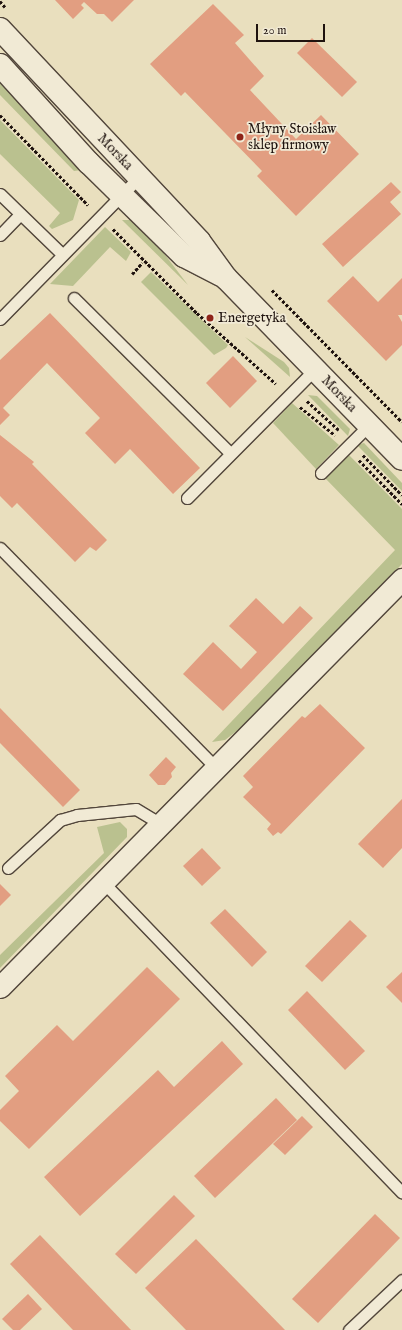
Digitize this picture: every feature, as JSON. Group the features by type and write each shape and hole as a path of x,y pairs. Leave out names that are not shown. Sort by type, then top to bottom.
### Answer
{"street":[{"name":"Morska","path":"0,29 199,241 226,278 402,458"},
{"name":"Morska","path":"0,65 121,196 184,256 226,278"},
{"path":"0,987 402,579"}],"lane":[{"path":"0,319 62,254 140,178"},
{"path":"0,194 62,254"},
{"path":"0,235 20,214"},
{"path":"74,298 230,453"},
{"path":"188,498 230,453 315,369"},
{"path":"321,473 369,425"},
{"path":"0,548 216,768"},
{"path":"8,868 60,820 71,817 136,809 161,824"},
{"path":"103,882 402,1193"},
{"path":"349,1330 402,1280"}],"path":[{"path":"0,115 92,208"},
{"path":"107,223 197,313 282,389"},
{"path":"132,274 142,263"}],"green space":[{"path":"0,81 82,170 74,171 0,95"},
{"path":"0,120 79,200 73,220 52,229 49,226 60,213 0,154"},
{"path":"122,220 132,220 150,235 188,285"},
{"path":"105,227 131,252 126,261 110,247 73,286 50,284"},
{"path":"151,272 228,345 226,348 214,355 141,282"},
{"path":"245,337 284,362 289,368 290,377"},
{"path":"308,395 317,396 350,429 348,436"},
{"path":"292,403 339,445 316,469 273,423"},
{"path":"364,443 402,483 402,491 357,445"},
{"path":"348,454 402,509 402,564 242,727 225,740 212,742 395,550 325,478"},
{"path":"120,822 127,829 127,837 0,968 0,955 104,853 97,827"}],"building":[{"path":"55,0 134,0 112,22 104,14 97,14 84,2 81,5 84,8 73,19"},
{"path":"213,4 244,35 235,43 264,76 250,90 296,139 321,115 359,154 296,216 257,176 262,171 185,92 181,96 150,64"},
{"path":"312,38 357,82 342,97 297,53"},
{"path":"391,182 401,192 390,202 401,214 343,267 322,244"},
{"path":"353,276 378,302 402,278 402,315 398,315 402,322 402,345 386,361 327,301"},
{"path":"50,313 200,468 173,494 130,449 115,464 85,433 100,418 47,363 3,408 10,415 0,425 0,360"},
{"path":"233,356 257,381 230,408 206,383"},
{"path":"0,435 34,462 32,464 107,540 96,551 90,547 75,562 17,503 12,508 0,496"},
{"path":"256,598 283,624 300,606 313,618 223,711 183,674 213,642 241,669 257,652 229,626"},
{"path":"320,704 365,748 281,834 278,832 273,836 267,829 271,824 243,797 253,787 243,776 302,716 305,718"},
{"path":"0,708 80,790 63,807 0,743"},
{"path":"166,757 176,767 171,773 172,777 165,785 158,785 149,775"},
{"path":"402,799 402,848 383,868 358,844"},
{"path":"202,848 221,868 202,886 183,866"},
{"path":"0,884 11,895 0,906"},
{"path":"225,909 267,952 252,967 210,923"},
{"path":"350,920 367,936 322,982 305,966"},
{"path":"147,967 180,999 29,1149 0,1121 0,1110 19,1091 5,1076 57,1025 73,1041"},
{"path":"402,972 402,1003 386,987"},
{"path":"307,991 365,1051 345,1070 288,1010"},
{"path":"222,1041 243,1064 80,1216 44,1177 158,1070 174,1087"},
{"path":"276,1098 297,1120 215,1198 194,1176"},
{"path":"302,1116 313,1127 285,1155 273,1144"},
{"path":"174,1195 195,1216 136,1274 115,1254"},
{"path":"375,1214 400,1238 318,1323 292,1299"},
{"path":"40,1235 131,1330 73,1330 10,1264"},
{"path":"196,1239 285,1330 186,1330 145,1288"},
{"path":"28,1294 42,1309 20,1330 13,1330 2,1319"}],"place":[{"name":"Młyny Stoisław sklep firmowy","path":"240,137"},
{"name":"Energetyka","path":"210,318"}]}
